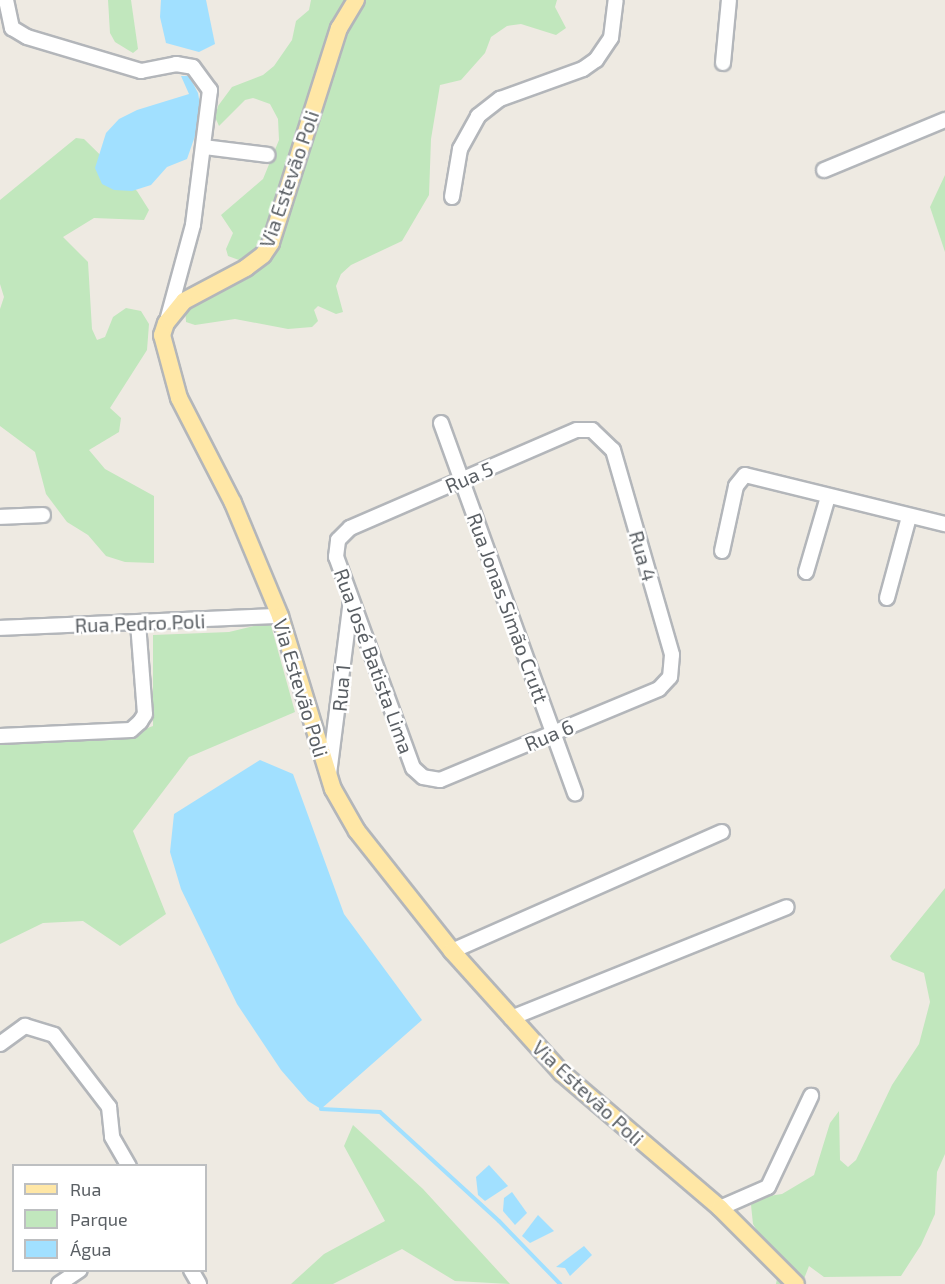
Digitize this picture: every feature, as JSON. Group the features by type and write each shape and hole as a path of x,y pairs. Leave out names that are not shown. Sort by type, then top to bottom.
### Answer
{"main road":[{"name":"Via Estevão Poli","path":"356,0 339,28 271,243 263,255 246,268 184,302 166,323 162,335 179,398 233,503 280,616 328,776 357,831 452,951 562,1073 720,1208 796,1284"}],"street":[{"path":"6,0 12,28 61,48 141,71 176,64 193,68 210,90 193,225 166,323"},
{"path":"452,197 460,149 478,116 500,99 583,69 596,60 611,39 616,0"},
{"path":"723,63 729,0"},
{"path":"824,170 945,120"},
{"path":"204,147 268,154"},
{"name":"Rua Jonas Simão Crutt","path":"441,423 574,793"},
{"name":"Rua 5","path":"338,540 350,528 577,430 592,430 604,438"},
{"name":"Rua 4","path":"604,438 613,450 672,656 670,677"},
{"path":"722,550 736,486 745,475 945,524"},
{"path":"806,572 828,497"},
{"path":"0,517 43,515"},
{"path":"887,598 909,517"},
{"name":"Rua José Batista Lima","path":"338,540 336,557 413,768 423,777"},
{"name":"Rua 1","path":"328,776 351,598"},
{"name":"Rua Pedro Poli","path":"0,628 138,624 280,616"},
{"path":"0,736 131,730 145,714 138,624"},
{"path":"346,640 371,650"},
{"name":"Rua 6","path":"423,777 440,780 659,689 670,677"},
{"path":"452,951 722,832"},
{"path":"511,1018 787,907"},
{"path":"0,1044 26,1026 54,1035 109,1107 112,1137 128,1164"},
{"path":"720,1208 758,1195 768,1187 811,1096"},
{"path":"59,1284 77,1272"}],"green space":[{"path":"108,0 131,0 138,49 133,53 115,42 110,33"},
{"path":"311,0 557,0 555,7 566,28 556,35 521,24 507,26 491,37 485,53 461,80 440,85 431,139 429,195 402,241 351,265 341,274 336,286 343,312 336,314 318,306 314,310 318,321 312,327 288,329 235,319 195,325 186,322 185,307 258,255 239,260 228,256 226,249 233,233 221,215 263,179 279,140 278,119 270,104 253,98 245,100 219,126 215,117 218,106 232,87 263,75 274,66 292,40 296,21 309,10"},
{"path":"76,138 84,139 137,191 149,210 144,220 94,218 63,237 88,262 92,329 97,340 105,337 113,317 126,308 141,311 149,324 147,350 110,408 121,418 119,432 89,450 105,469 154,496 154,563 125,562 106,556 88,535 67,522 46,494 35,452 0,426 0,309 4,297 0,284 0,200"},
{"path":"945,175 945,252 930,207"},
{"path":"270,622 295,712 189,757 133,831 166,914 120,946 83,921 43,923 0,944 0,743 115,740 153,726 153,635 229,632"},
{"path":"945,888 945,1154 937,1172 935,1214 921,1245 901,1276 824,1277 809,1266 802,1284 776,1284 779,1267 753,1224 751,1205 762,1197 782,1194 814,1175 830,1123 839,1111 840,1160 848,1167 856,1160 892,1085 919,1044 930,1002 924,973 892,960 890,956"},
{"path":"353,1125 423,1189 510,1284 455,1281 402,1249 333,1284 291,1284 324,1254 385,1221 344,1146"}],"water":[{"path":"161,0 206,0 215,44 199,52 166,43 160,17"},
{"path":"181,76 189,76 198,93 202,116 187,159 167,167 151,185 132,191 114,190 102,184 95,168 106,133 119,119 137,110 189,94"},
{"path":"260,760 293,774 344,914 422,1020 321,1109 308,1101 281,1070 237,1004 181,889 170,852 174,814"},
{"path":"489,1165 508,1186 485,1201 478,1195 476,1177"},
{"path":"512,1192 527,1213 515,1225 503,1211 504,1198"},
{"path":"538,1215 554,1231 530,1243 522,1236"},
{"path":"584,1246 592,1255 570,1276 565,1268 556,1267"}],"waterway":[{"path":"321,1109 380,1112 499,1221 560,1284"}]}
